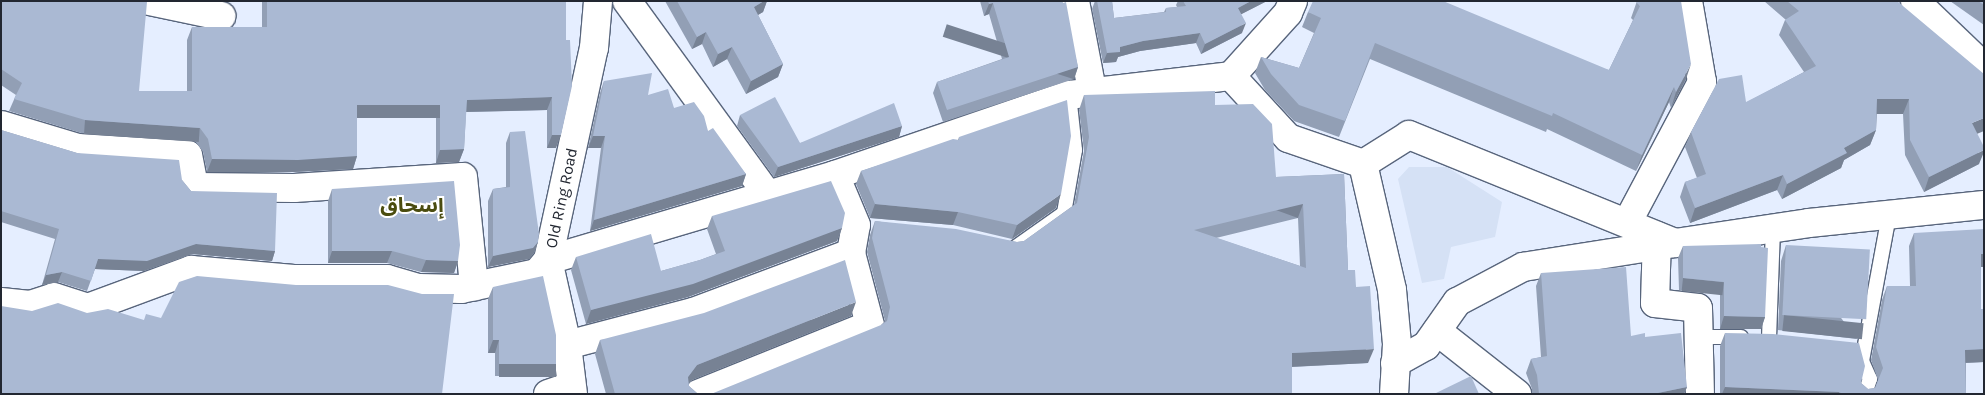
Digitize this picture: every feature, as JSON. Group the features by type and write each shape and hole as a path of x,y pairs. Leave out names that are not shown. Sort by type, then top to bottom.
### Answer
{"street":[{"path":"149,1 221,16"},
{"name":"Old Ring Road","path":"564,391 567,345 548,260 594,48 598,1"},
{"path":"627,1 767,194"},
{"path":"1075,1 1081,95"},
{"path":"1,302 30,305 54,297 88,308 192,270 294,279 387,279 419,288 461,289 537,273 548,260 835,175 1081,95 1231,76 1288,14 1293,1"},
{"path":"1627,224 1702,82 1688,1"},
{"path":"1914,1 1984,67"},
{"path":"1231,76 1288,138 1363,164"},
{"path":"1,125 78,148 188,155 194,187 294,188 463,177 474,286"},
{"path":"1363,164 1409,135 1627,224 1663,242"},
{"path":"1363,164 1392,290 1395,363 1394,394"},
{"path":"567,345 693,312 851,253 865,226 835,175"},
{"path":"1395,363 1426,346 1457,302 1523,267 1663,242 1984,205"},
{"path":"1663,242 1655,303 1698,308 1700,394"},
{"path":"698,394 870,325 851,253"},
{"path":"1437,331 1517,394"}],"lane":[{"path":"1005,246 1014,248 1064,212 1076,150 1081,95"},
{"path":"1865,394 1870,379 1862,361 1889,215"},
{"path":"1769,338 1772,228"},
{"path":"1699,337 1788,340"},
{"path":"1845,346 1864,349"}],"shaded area":[{"path":"1409,167 1447,167 1502,202 1495,237 1451,247 1444,279 1422,283 1398,179"}],"building":[{"path":"1,1 146,1 139,91 192,91 192,27 267,27 267,1 566,1 566,40 570,40 572,86 561,135 552,135 552,97 467,100 464,149 440,150 440,105 357,105 357,156 298,160 212,159 208,139 200,128 85,120 14,99 22,83 1,69"},
{"path":"677,1 764,1 754,7 783,64 751,81 732,47 718,54 706,32 697,37"},
{"path":"988,1 1066,2 1078,67 947,110 937,82 1009,57 993,3 989,4"},
{"path":"1097,1 1112,1 1114,18 1166,12 1166,8 1186,6 1183,1 1251,1 1238,8 1246,23 1205,44 1200,33 1143,41 1120,47 1120,52 1107,53"},
{"path":"1313,1 1443,1 1609,70 1640,6 1637,1 1681,1 1691,64 1676,92 1674,87 1642,155 1553,113 1552,116 1375,43 1345,121 1299,105 1271,74 1261,57 1299,68 1321,18 1308,12"},
{"path":"1787,1 1897,1 1984,74 1984,118 1972,123 1984,150 1929,177 1910,140 1909,99 1877,99 1876,130 1844,148 1847,153 1787,184 1783,175 1695,208 1685,182 1706,174 1691,132 1719,79 1742,75 1746,102 1816,66 1785,20 1799,11"},
{"path":"652,73 648,95 668,89 674,108 694,102 704,116 708,131 713,128 746,174 594,220 605,136 593,136 604,81"},
{"path":"1215,91 1215,105 1253,104 1272,124 1276,177 1344,174 1348,270 1355,270 1356,287 1370,286 1374,349 1292,353 1292,394 711,394 887,321 890,307 872,238 875,221 956,229 1017,242 1024,241 1077,203 1089,137 1084,95","holes":["1303,204 1306,268 1194,230"]},
{"path":"775,97 800,143 894,103 902,126 778,167 740,115"},
{"path":"1067,100 1071,136 1061,194 1017,225 958,212 875,204 861,171 953,139 959,140 959,137"},
{"path":"1,130 77,153 179,160 182,180 191,191 277,193 275,251 196,244 147,261 98,259 91,281 62,272 46,275 59,229 1,211"},
{"path":"525,131 539,234 538,242 533,248 493,256 493,189 510,187 510,132"},
{"path":"454,181 460,245 458,261 426,260 392,251 332,251 332,189"},
{"path":"831,181 845,213 842,228 693,284 591,310 576,257 651,234 661,271 700,260 725,251 712,216"},
{"path":"1984,229 1984,254 1981,254 1981,309 1984,309 1984,349 1965,350 1966,394 1843,394 1839,392 1725,387 1725,333 1773,334 1859,343 1865,366 1861,383 1868,389 1875,388 1883,368 1876,347 1887,286 1916,286 1914,233"},
{"path":"1761,244 1761,247 1768,248 1765,317 1724,316 1724,282 1683,278 1683,246"},
{"path":"1786,245 1870,249 1866,319 1782,315"},
{"path":"845,260 856,302 697,365 688,377 689,386 698,394 615,394 600,340 704,313"},
{"path":"1626,267 1631,336 1645,333 1645,337 1681,333 1687,387 1653,394 1539,394 1537,375 1531,359 1547,356 1541,273"},
{"path":"197,276 296,285 388,285 422,294 454,294 442,394 1,394 1,306 32,311 58,303 87,313 108,309 144,320 146,314 161,318 179,282"},
{"path":"543,276 556,335 556,364 499,364 499,340 493,340 493,287"},
{"path":"1471,376 1479,394 1434,394"}],"district":[{"name":"إسحاق","path":"412,205"}]}
